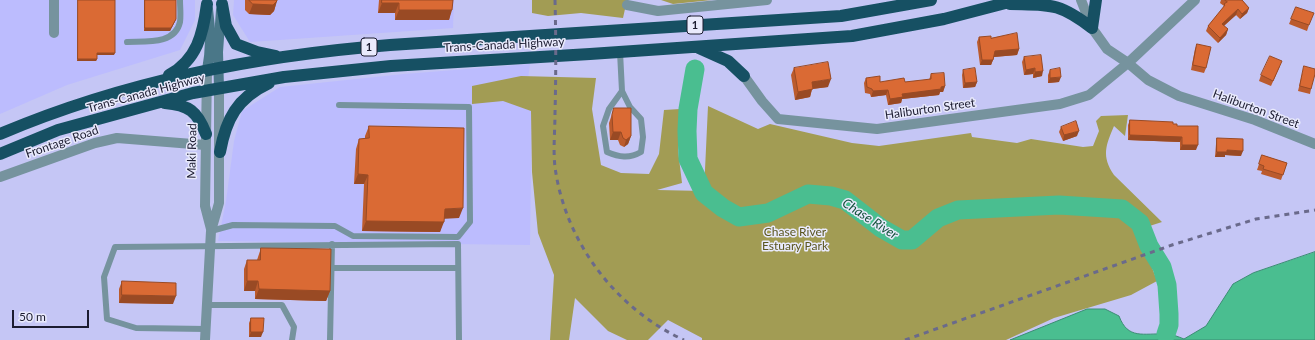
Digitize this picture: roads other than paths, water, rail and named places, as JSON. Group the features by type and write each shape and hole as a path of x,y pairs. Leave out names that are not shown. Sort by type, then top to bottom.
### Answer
{"highway":[{"name":"Trans-Canada Highway","path":"0,134 49,113 158,80 281,57 331,50 390,45 841,16 931,0"},
{"path":"1092,28 1096,0"},
{"path":"158,80 181,69 194,52 203,30 207,2"},
{"path":"222,2 226,26 236,44 257,52 281,57"},
{"name":"Trans-Canada Highway","path":"0,154 58,130 193,93 284,77 391,66 852,36 944,19 1012,2 1044,4 1059,7 1074,14 1092,28"},
{"path":"696,47 728,61 744,76"},
{"path":"220,152 224,129 237,107 257,89 284,77"},
{"path":"160,102 180,104 188,107 199,118 206,139"}],"street":[{"path":"54,0 54,33"},
{"path":"627,6 658,11 768,0"},
{"name":"Haliburton Street","path":"1081,0 1092,28 1107,49 1128,63 1148,80 1179,96 1255,120 1315,144"},
{"path":"1128,63 1195,0"},
{"path":"207,2 211,27 210,53 207,70"},
{"path":"219,88 218,52 222,2"},
{"name":"Haliburton Street","path":"744,76 762,101 778,119 877,129 1060,104 1089,95 1128,63"},
{"name":"Maki Road","path":"207,70 205,206 212,231"},
{"name":"Maki Road","path":"205,340 212,231 219,203 219,88"},
{"name":"Frontage Road","path":"0,177 95,143 117,138 206,139"}],"lane":[{"path":"127,42 172,36 177,31 180,21 180,0"},
{"path":"620,52 622,91 630,107 641,119 643,137 641,152 634,157 618,157 607,152 603,126 609,109 622,91"},
{"path":"212,231 233,225 334,226 353,236 458,237 470,222 470,106 339,105"},
{"path":"330,340 332,244"},
{"path":"206,329 136,328 107,319 104,277 116,247 458,244 459,340"},
{"path":"331,268 458,268"},
{"path":"207,305 282,305 294,327 292,340"}],"waterway":[{"name":"Chase River","path":"695,69 688,109 688,159 704,193 723,208 739,217 768,213 808,194 831,196 845,200 881,228 902,240 912,240 938,218 958,210 1059,205 1122,209 1140,223 1149,246 1162,267 1167,285 1169,314 1169,325 1166,334"}],"railway":[{"path":"555,0 556,71 554,160 561,195 570,221 582,247 598,270 616,291 659,327 684,340"},
{"path":"905,340 1172,245 1256,219 1315,210"}],"park label":[{"name":"Chase River Estuary Park","path":"795,239"}]}
